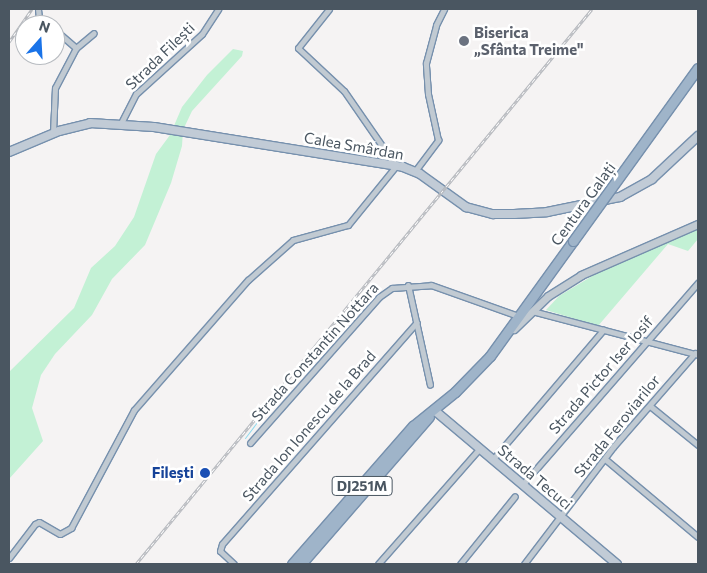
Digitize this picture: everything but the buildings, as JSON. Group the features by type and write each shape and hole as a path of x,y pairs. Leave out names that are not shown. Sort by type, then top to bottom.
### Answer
{"highway":[{"name":"Centura Galați","path":"490,356 698,68"},
{"name":"DJ251M","path":"301,564 434,410 490,356"},
{"name":"DJ251M","path":"292,564 414,426 434,410"}],"main road":[{"name":"Calea Smârdan","path":"9,152 53,133 90,123 122,123 154,127 396,166 415,171 453,200 473,210 493,214 547,212 620,198 652,179 698,136"},
{"name":"Strada Tecuci","path":"434,410 617,564"}],"street":[{"name":"Strada Filești","path":"122,123 136,94 202,34 218,9"},
{"path":"9,558 35,524 39,522 60,534 71,528 134,410 248,280 293,240 348,225 396,166 344,91 298,48 330,9"},
{"path":"415,171 438,140 428,94 426,63 436,25 444,9"},
{"path":"53,133 55,88 76,48 94,33"},
{"path":"65,39 76,48"},
{"name":"DJ251M","path":"490,356 532,310 580,275 698,224"},
{"name":"Strada Pictor Iser Iosif","path":"523,484 698,283"},
{"path":"408,285 430,385"},
{"name":"Strada Constantin Nottara","path":"250,443 378,297 392,288 408,285 431,285 518,316"},
{"path":"532,310 697,354"},
{"name":"Strada Ion Ionescu de la Brad","path":"234,564 220,547 417,322"},
{"path":"493,459 604,330"},
{"name":"Strada Feroviarilor","path":"524,564 605,459 697,354"},
{"path":"650,406 698,445"},
{"path":"378,564 480,448"},
{"path":"605,459 698,536"},
{"path":"460,564 515,496"}],"green space":[{"path":"233,49 243,51 242,56 192,111 183,130 182,146 171,183 145,245 112,279 92,315 55,354 41,375 32,408 43,441 9,479 9,372 74,308 91,268 115,246 134,217 156,154 170,135 182,107 207,75"},
{"path":"698,228 698,239 688,251 668,244 598,326 546,310 559,296 604,269"}],"waterway":[{"path":"245,438 258,421"}],"railway":[{"path":"9,42 32,9"},
{"path":"136,564 592,9"}],"place":[{"name":"Biserica „Sfânta Treime\"","path":"464,41"},
{"name":"Filești","path":"205,473"}]}
